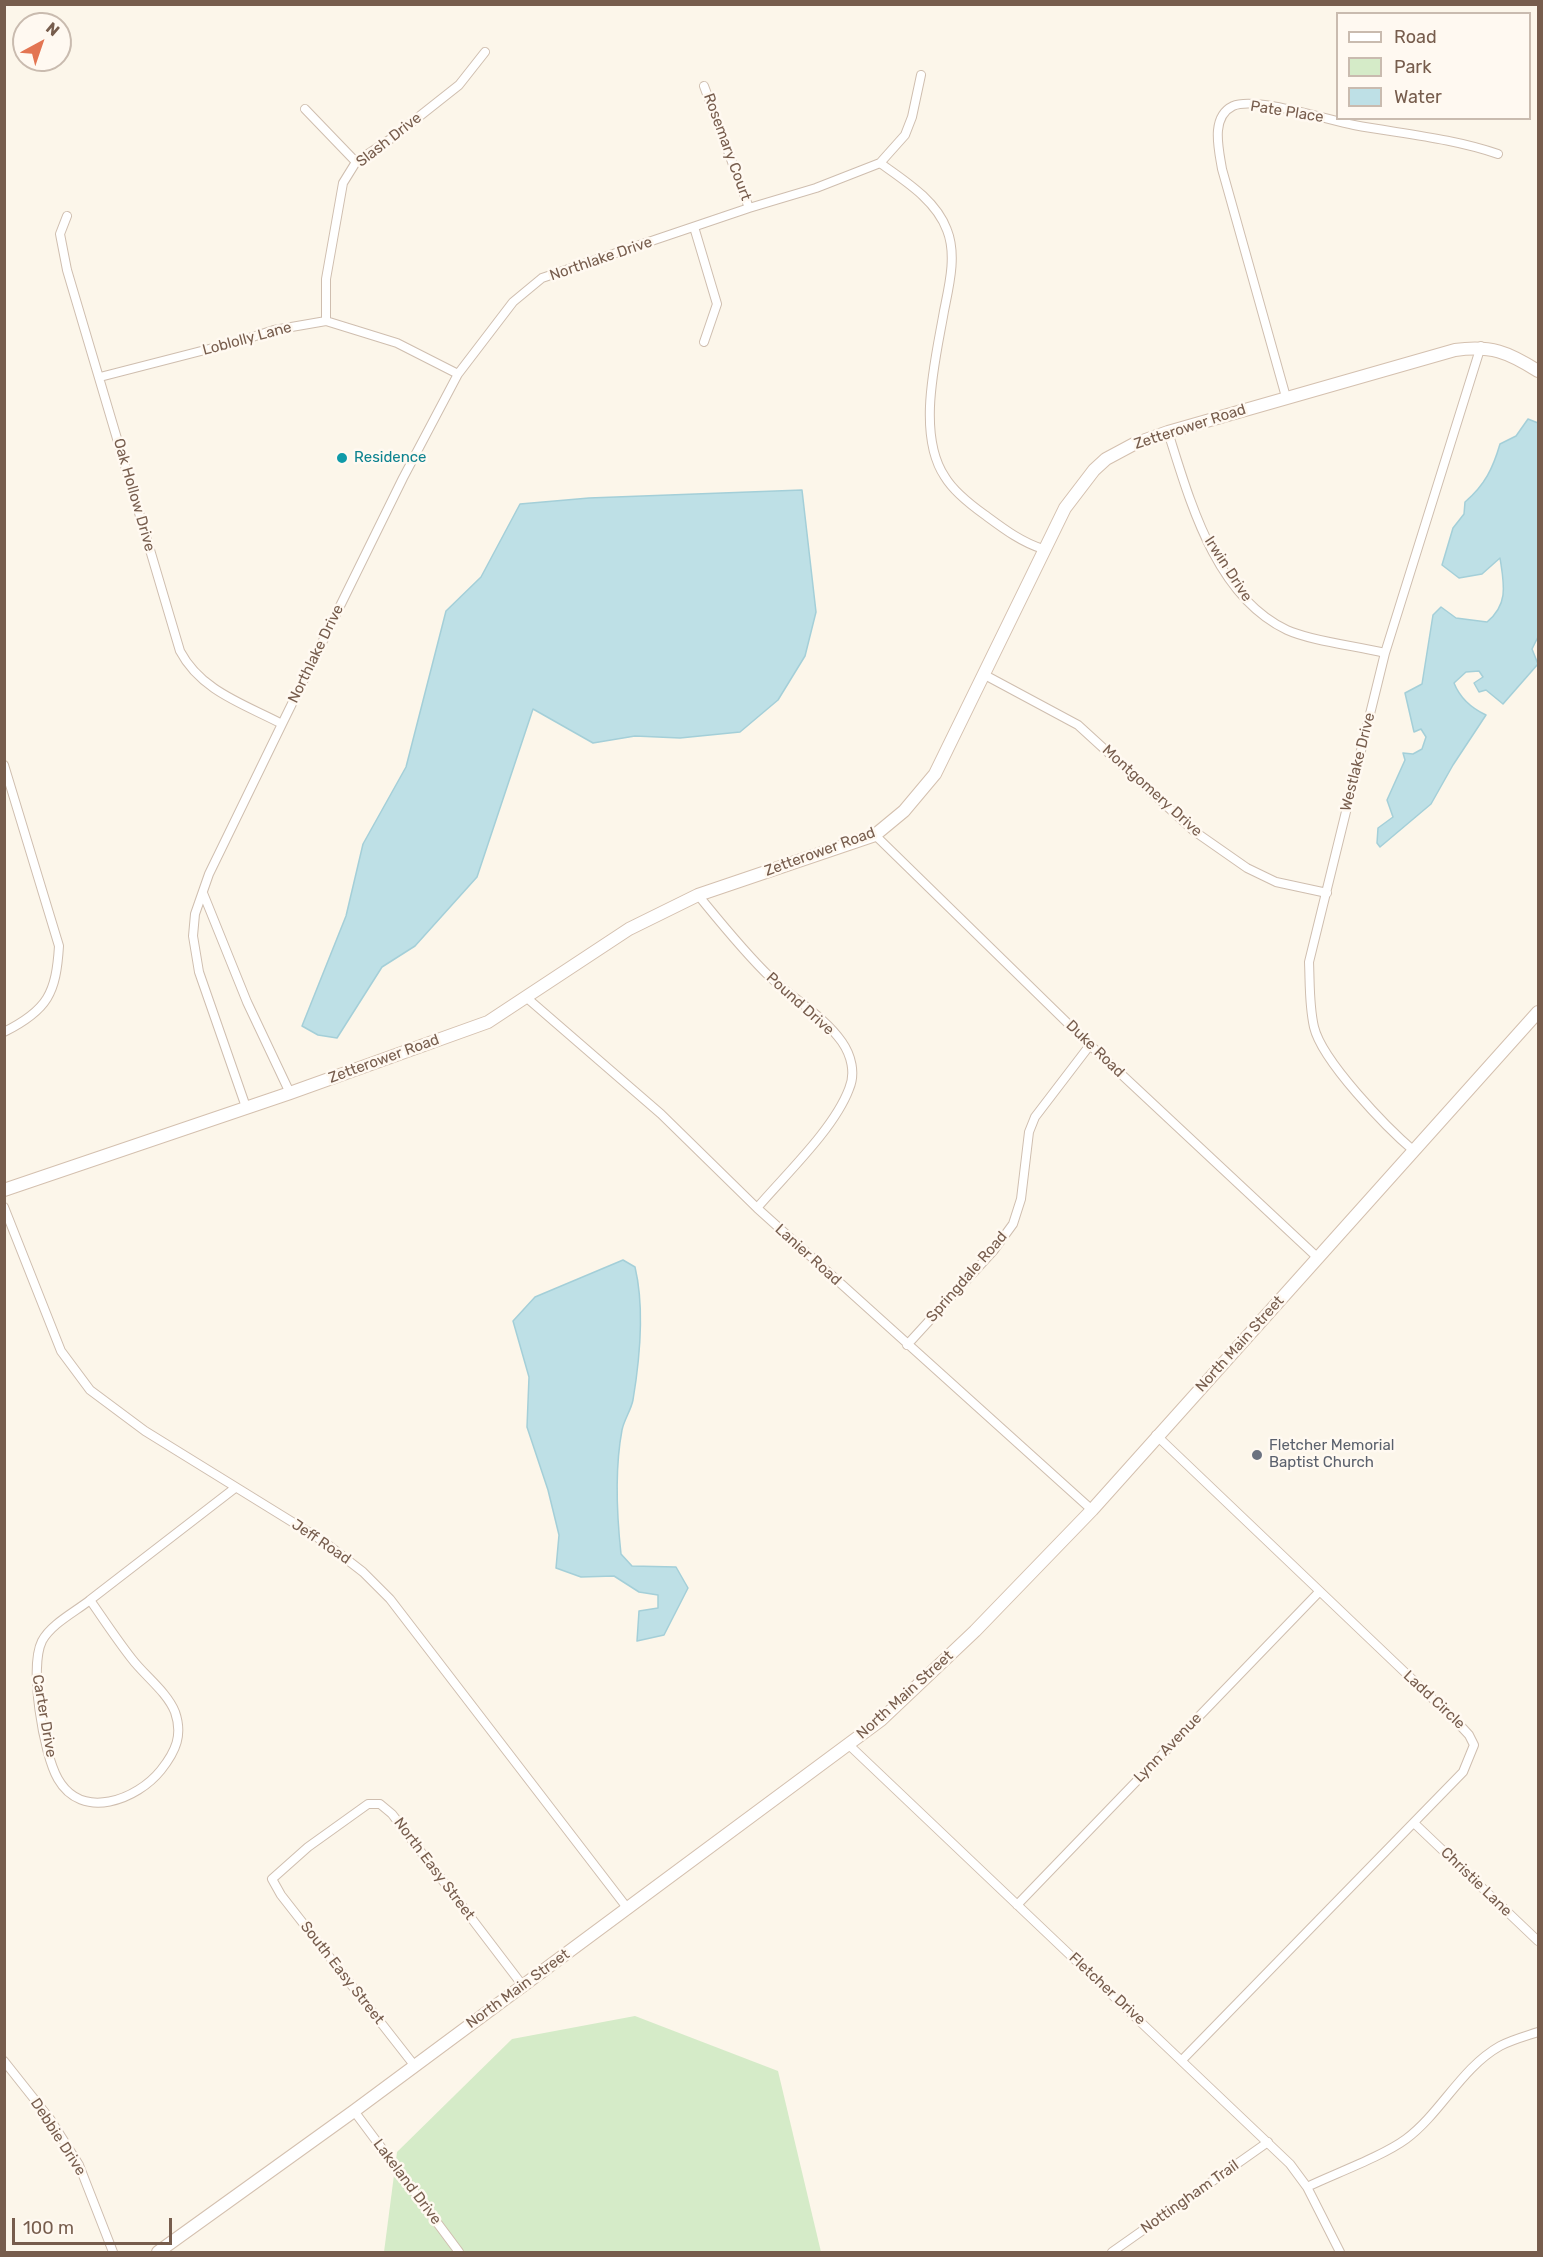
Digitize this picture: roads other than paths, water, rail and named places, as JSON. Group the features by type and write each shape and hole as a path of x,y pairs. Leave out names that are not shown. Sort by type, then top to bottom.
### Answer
{"street":[{"name":"Slash Drive","path":"326,321 326,279 343,183 356,162 392,138 459,85 485,52"},
{"path":"921,75 912,117 904,135 880,162 934,207 947,229 952,248 948,289 931,384 932,437 935,457 945,477 971,504 1023,542 1044,549"},
{"name":"Rosemary Court","path":"704,86 749,208"},
{"name":"Pate Place","path":"1286,397 1222,169 1217,134 1222,116 1233,106 1266,105 1355,125 1467,143 1498,154"},
{"path":"305,109 356,162"},
{"name":"Northlake Drive","path":"246,1107 199,972 193,936 195,914 202,892 282,724 403,478 458,374 513,302 542,278 749,208 816,188 880,162"},
{"name":"Oak Hollow Drive","path":"67,216 60,234 67,270 175,633 188,666 213,689 282,724"},
{"path":"694,227 717,304 704,342"},
{"name":"Loblolly Lane","path":"100,377 274,330 326,321 397,343 458,374"},
{"name":"Zetterower Road","path":"4,1190 290,1093 488,1022 629,929 698,895 875,835 910,805 935,774 1069,501 1094,470 1120,451 1168,432 1455,350 1481,346 1504,353 1539,371"},
{"name":"Westlake Drive","path":"1414,1151 1394,1134 1329,1057 1314,1028 1309,994 1309,962 1385,652 1481,346"},
{"name":"Irwin Drive","path":"1168,432 1193,512 1221,564 1260,615 1290,631 1385,652"},
{"name":"Montgomery Drive","path":"983,674 1078,726 1194,831 1247,868 1276,882 1327,893"},
{"path":"4,765 59,946 57,973 51,995 27,1019 4,1032"},
{"name":"Duke Road","path":"875,835 1090,1045 1318,1258"},
{"path":"202,892 247,1002 290,1093"},
{"name":"Pound Drive","path":"698,895 734,939 770,977 831,1029 850,1055 852,1071 850,1087 836,1116 757,1208"},
{"name":"Lanier Road","path":"527,998 661,1114 757,1208 1092,1510"},
{"name":"North Main Street","path":"158,2253 354,2111 881,1720 935,1670 1092,1510 1156,1435 1539,1012"},
{"name":"Springdale Road","path":"907,1344 994,1250 1012,1224 1021,1199 1029,1132 1035,1117 1090,1045"},
{"name":"Jeff Road","path":"4,1208 61,1351 81,1380 103,1401 145,1431 342,1555 363,1572 390,1599 628,1909"},
{"name":"Ladd Circle","path":"1156,1435 1457,1722 1470,1735 1474,1744 1462,1772 1182,2060"},
{"name":"Carter Drive","path":"90,1600 132,1659 174,1709 180,1738 167,1762 142,1788 129,1797 97,1803 82,1800 68,1791 58,1779 44,1733 36,1670 37,1654 43,1639 90,1600 235,1488"},
{"name":"Lynn Avenue","path":"1017,1905 1319,1592"},
{"name":"Fletcher Drive","path":"849,1745 1268,2142 1307,2187 1341,2253"},
{"name":"North Easy Street","path":"272,1879 308,1847 368,1804 380,1804 392,1814 523,1986"},
{"name":"Christie Lane","path":"1414,1823 1539,1941"},
{"name":"South Easy Street","path":"272,1879 280,1896 414,2065"},
{"path":"1307,2187 1403,2141 1418,2129 1466,2075 1490,2053 1501,2045 1539,2032"},
{"name":"Debbie Drive","path":"4,2061 50,2119 79,2165 112,2253"},
{"name":"Lakeland Drive","path":"354,2111 459,2253"},
{"name":"Nottingham Trail","path":"1112,2253 1268,2142"}],"water":[{"path":"1528,419 1538,423 1538,637 1532,649 1538,664 1503,704 1486,690 1479,692 1474,683 1483,677 1479,671 1466,672 1454,683 1467,702 1486,715 1431,804 1380,847 1377,843 1378,828 1393,817 1387,800 1405,760 1403,753 1413,754 1422,749 1426,737 1421,729 1414,732 1405,693 1422,684 1433,615 1441,607 1456,618 1487,622 1502,601 1500,558 1482,574 1459,578 1442,565 1453,528 1464,514 1465,502 1487,476 1500,444 1516,436"},
{"path":"802,490 816,612 805,656 778,700 740,732 680,738 635,736 593,743 533,709 477,877 415,946 382,967 337,1038 318,1035 302,1026 346,916 363,844 406,767 446,611 481,577 520,504 589,498"},
{"path":"623,1260 635,1267 641,1316 636,1384 632,1404 622,1430 618,1460 621,1554 632,1566 676,1567 688,1588 664,1635 637,1641 639,1611 658,1608 658,1595 639,1592 614,1576 581,1577 556,1568 559,1535 548,1490 527,1427 529,1377 513,1321 535,1297"}],"place":[{"name":"Residence","path":"342,458"},
{"name":"Fletcher Memorial Baptist Church","path":"1257,1455"}]}
